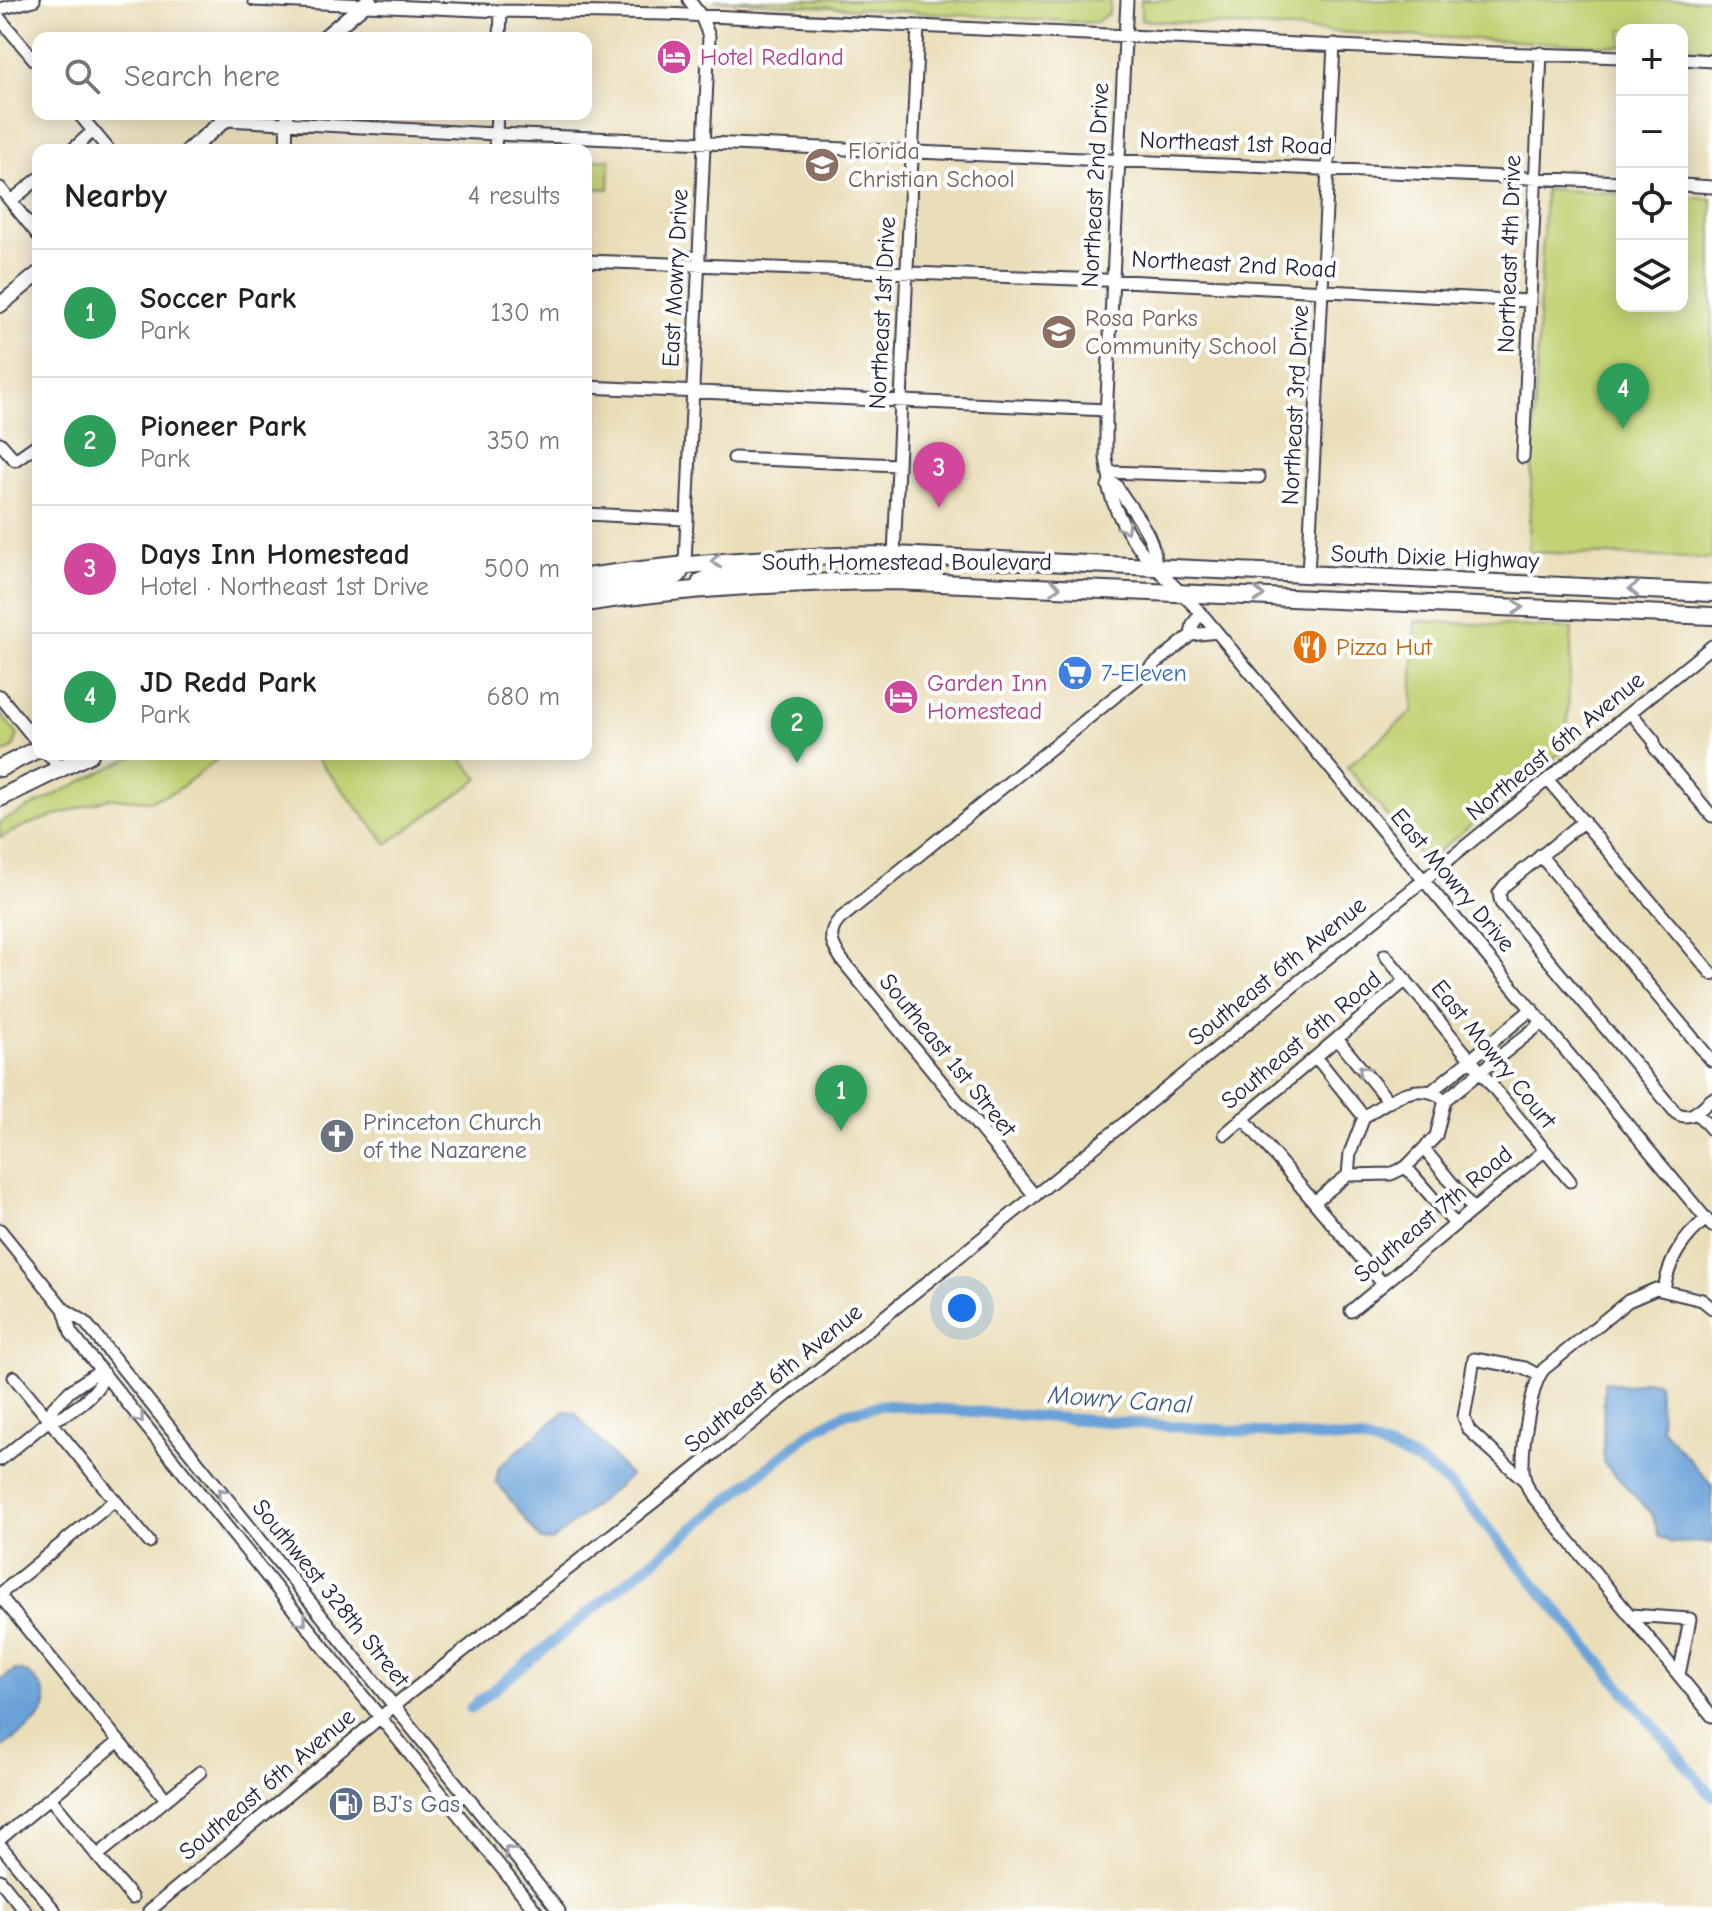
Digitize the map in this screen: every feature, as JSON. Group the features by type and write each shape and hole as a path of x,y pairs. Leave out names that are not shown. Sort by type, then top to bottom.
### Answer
{"highway":[{"name":"South Homestead Boulevard","path":"592,576 685,563 820,556 894,555 1155,568"},
{"path":"697,589 701,582 710,577 798,571 820,556"},
{"path":"592,592 669,579 678,575 685,563"},
{"name":"South Dixie Highway","path":"1155,568 1712,593"},
{"name":"South Homestead Boulevard","path":"592,602 697,589 893,581 1181,592"},
{"name":"South Dixie Highway","path":"1181,592 1712,616"},
{"path":"0,768 32,752"},
{"path":"0,798 77,760"}],"main road":[{"path":"331,32 366,2"},
{"path":"196,144 224,120"},
{"path":"0,305 32,279"}],"street":[{"path":"0,9 34,0"},
{"path":"254,0 430,4 501,11 701,16 1616,57"},
{"name":"East Mowry Drive","path":"685,563 709,36 701,16 689,0"},
{"name":"Northeast 2nd Drive","path":"1109,477 1107,410 1127,0"},
{"path":"500,32 501,11"},
{"path":"0,19 32,57"},
{"name":"Northeast 1st Drive","path":"894,555 918,26"},
{"name":"Northeast 3rd Drive","path":"1308,576 1334,44"},
{"name":"Northeast 4th Drive","path":"1523,457 1541,53"},
{"path":"1688,59 1712,61"},
{"path":"84,120 104,144"},
{"path":"286,144 287,120"},
{"name":"Northeast 1st Road","path":"301,120 496,134 1616,182"},
{"path":"495,144 497,120"},
{"path":"79,144 93,131"},
{"path":"11,201 32,184"},
{"path":"1688,185 1712,187"},
{"path":"0,188 32,227"},
{"name":"Northeast 2nd Road","path":"592,261 906,272 1529,301"},
{"path":"592,387 1107,410"},
{"path":"0,443 15,460 32,448"},
{"path":"734,458 898,465"},
{"path":"1155,568 1156,554 1150,538 1109,477 1128,472 1259,477"},
{"path":"592,514 686,519"},
{"name":"East Mowry Drive","path":"1155,568 1201,613 1709,1222"},
{"path":"1201,613 1193,624 1191,635 1217,632"},
{"name":"Southeast 1st Street","path":"1035,1196 842,960 831,940 832,928 1191,635"},
{"name":"Northeast 6th Avenue","path":"1425,880 1712,646"},
{"path":"0,696 32,736"},
{"path":"1628,716 1648,746 1655,748 1712,816"},
{"path":"53,760 60,768"},
{"path":"1548,780 1712,974"},
{"path":"1584,821 1503,887 1499,893 1501,903 1676,1113 1685,1117 1712,1099"},
{"path":"1540,855 1712,1061"},
{"name":"Southeast 6th Avenue","path":"149,1911 393,1707 1035,1196 1425,880"},
{"name":"East Mowry Court","path":"1385,955 1570,1181"},
{"name":"Southeast 6th Road","path":"1225,1134 1406,980"},
{"path":"1348,1175 1350,1153 1364,1117 1416,1090 1433,1090 1532,1009"},
{"path":"1314,1202 1348,1175 1391,1174 1406,1167 1436,1136 1445,1100 1543,1022"},
{"path":"1337,1039 1389,1102"},
{"path":"1316,1057 1364,1117"},
{"path":"1433,1090 1445,1100"},
{"path":"1696,1112 1712,1130"},
{"path":"1243,1118 1383,1284"},
{"path":"1424,1149 1473,1209"},
{"name":"Southeast 7th Road","path":"1351,1311 1544,1151"},
{"path":"1406,1167 1455,1224"},
{"path":"1664,1290 1672,1257 1693,1229 1709,1222"},
{"name":"Southwest 328th Street","path":"0,1230 64,1309 85,1322 559,1911"},
{"path":"1524,1480 1523,1463 1534,1382 1538,1375 1628,1301 1656,1289 1702,1300 1712,1308"},
{"name":"Southwest 328th Street","path":"64,1309 71,1333 536,1911"},
{"path":"1538,1375 1525,1368 1474,1359 1464,1417 1469,1430 1524,1480 1531,1494 1710,1712"},
{"path":"0,1460 49,1420 53,1408 63,1399 93,1375 104,1374 101,1385 61,1419 49,1420"},
{"path":"14,1377 149,1542"},
{"path":"63,1399 71,1410"},
{"path":"115,1500 0,1595 166,1799"},
{"path":"1630,1615 1690,1619 1679,1675"},
{"path":"55,1911 0,1842 119,1741"},
{"path":"97,1856 200,1772"},
{"path":"50,1798 132,1898"},
{"path":"17,1865 0,1879 25,1911"}],"green space":[{"path":"714,0 1110,0 1109,13 1095,23"},
{"path":"1141,0 1712,0 1712,50 1688,48 1688,24 1616,24 1616,46 1141,20"},
{"path":"592,159 610,160 609,189 592,188"},
{"path":"1545,189 1616,194 1616,312 1688,312 1688,197 1712,199 1712,559 1528,552"},
{"path":"1415,621 1572,629 1566,748 1425,862 1347,767 1412,712"},
{"path":"0,713 18,735 13,748 0,755"},
{"path":"125,760 216,760 176,791 150,801 109,798 24,826 0,838 0,822"},
{"path":"318,760 463,760 479,779 387,844"},
{"path":"185,1460 263,1554 261,1556 183,1462"}],"water":[{"path":"1645,1380 1658,1382 1661,1428 1712,1485 1712,1544 1672,1543 1659,1536 1652,1514 1603,1462 1604,1381 1626,1386"},
{"path":"565,1411 574,1412 630,1476 552,1541 541,1540 496,1481 499,1467"},
{"path":"15,1670 35,1679 46,1703 43,1712 29,1728 0,1749 0,1681"}],"waterway":[{"name":"Mowry Canal","path":"471,1708 813,1431 846,1413 882,1405 1361,1440 1405,1455 1428,1468 1464,1499 1712,1796"}],"place":[{"name":"Hotel Redland","path":"674,57"},
{"name":"Florida Christian School","path":"822,165"},
{"name":"Rosa Parks Community School","path":"1059,332"},
{"name":"JD Redd Park","path":"1623,429"},
{"name":"Days Inn Homestead","path":"939,508"},
{"name":"Pizza Hut","path":"1310,647"},
{"name":"7-Eleven","path":"1075,673"},
{"name":"Garden Inn Homestead","path":"901,697"},
{"name":"Pioneer Park","path":"797,763"},
{"name":"Soccer Park","path":"841,1131"},
{"name":"Princeton Church of the Nazarene","path":"337,1136"},
{"name":"BJ's Gas","path":"346,1804"}]}
